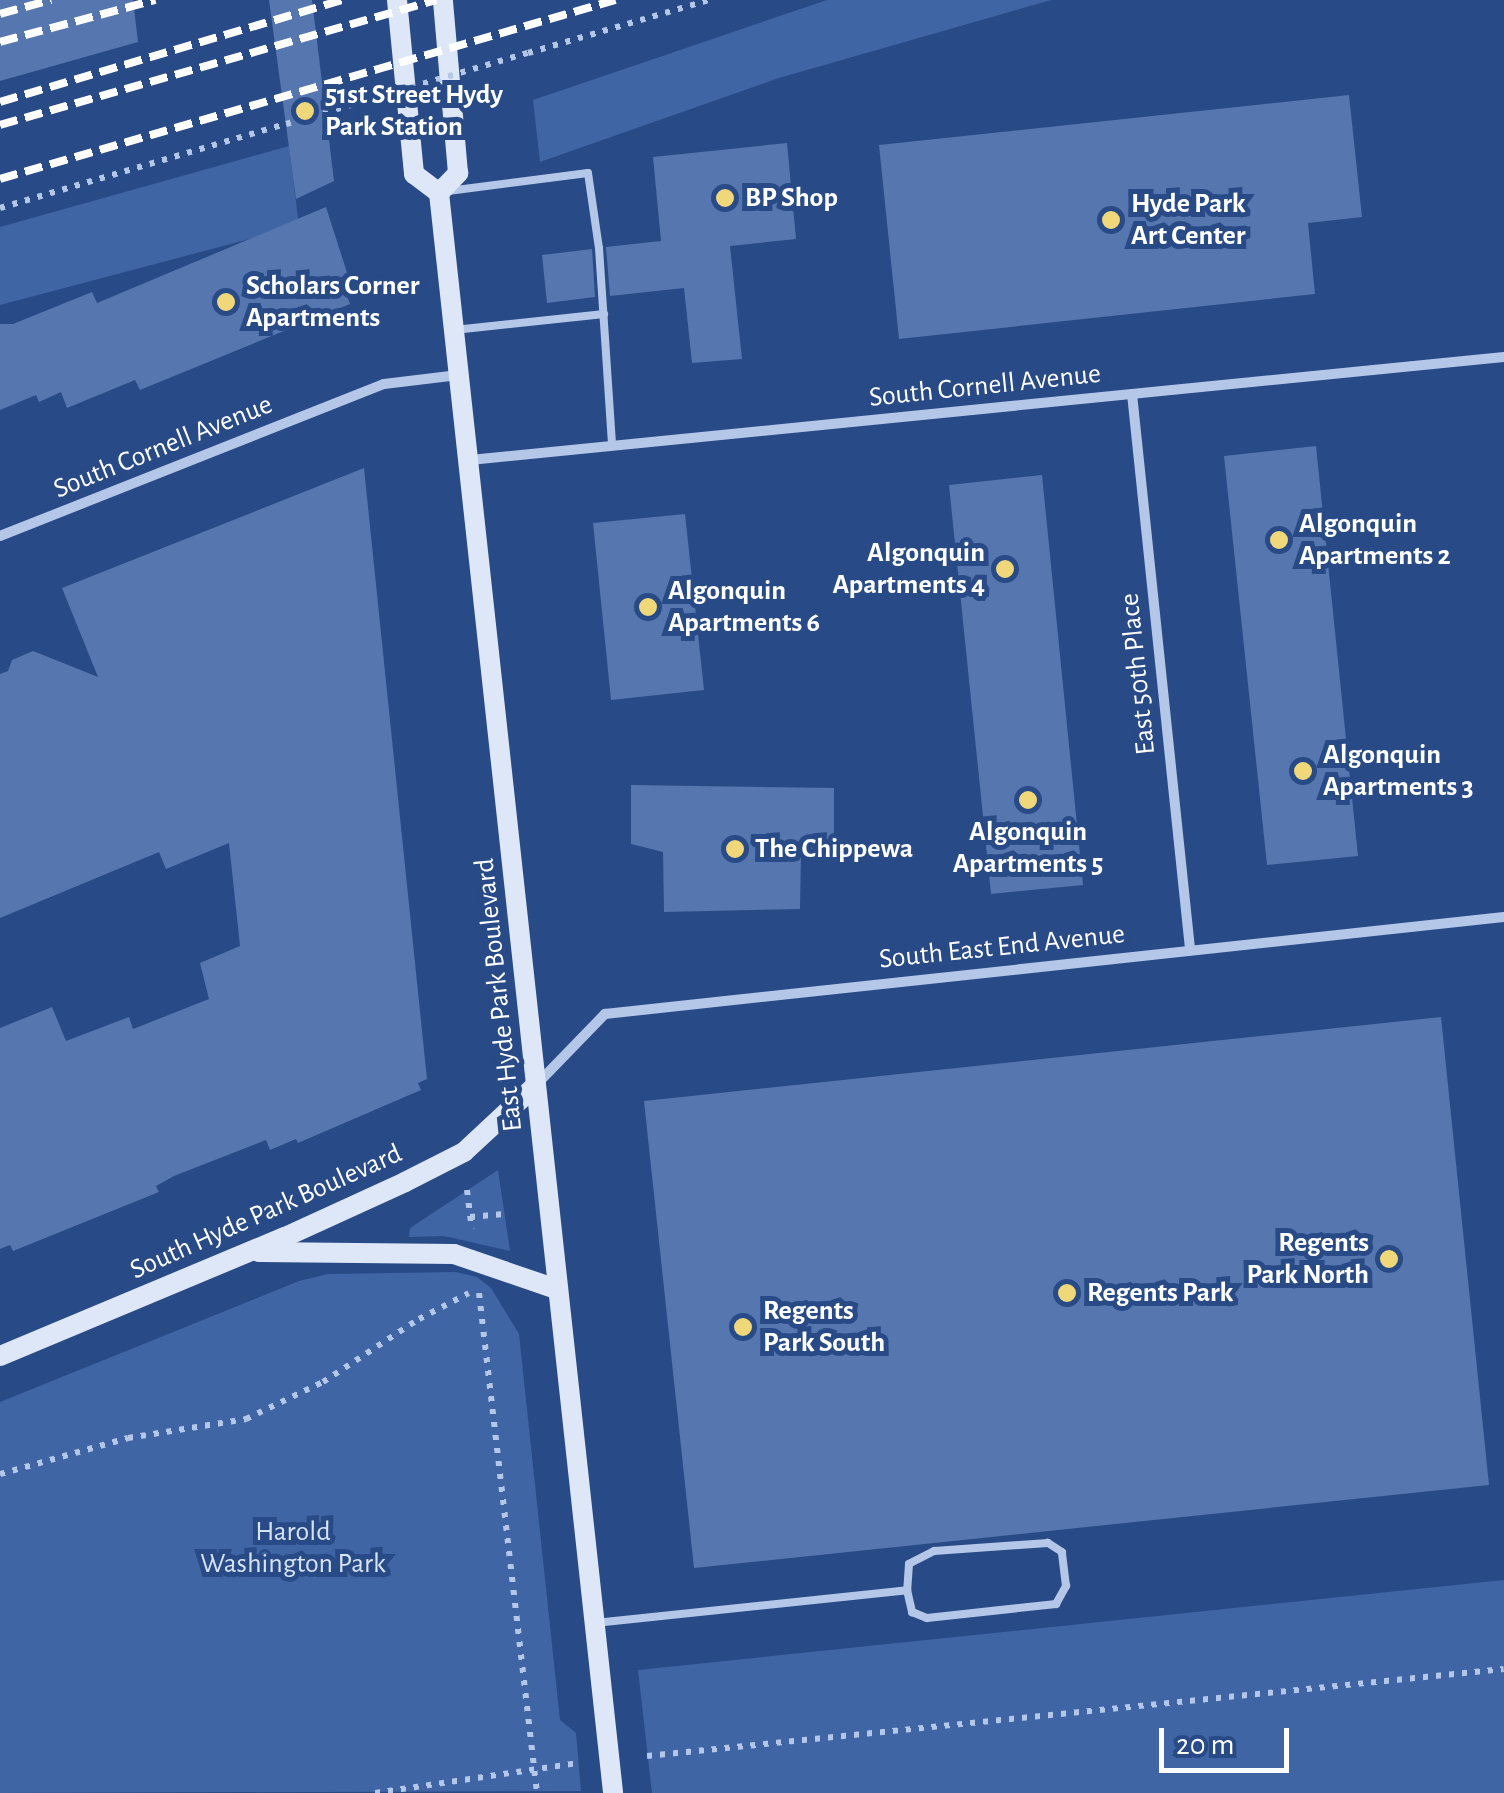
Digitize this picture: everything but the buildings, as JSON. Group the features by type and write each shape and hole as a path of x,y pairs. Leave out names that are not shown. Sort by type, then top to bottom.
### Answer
{"street":[{"name":"East Hyde Park Boulevard","path":"397,0 414,174 439,193 612,1793"},
{"name":"East Hyde Park Boulevard","path":"439,193 458,172 443,0"},
{"name":"South Cornell Avenue","path":"470,460 1504,356"},
{"name":"South Cornell Avenue","path":"0,536 384,384 460,375"},
{"name":"East 50th Place","path":"1132,394 1190,949"},
{"name":"South East End Avenue","path":"535,1086 605,1014 1504,917"},
{"name":"South Hyde Park Boulevard","path":"0,1356 249,1252 464,1152 535,1086"},
{"path":"249,1252 454,1254 556,1288"}],"lane":[{"path":"439,193 588,173 604,314 612,446"},
{"path":"454,330 604,314"},
{"path":"1048,1542 1062,1552 1066,1586 1056,1604 927,1618 912,1612 907,1590 910,1564 934,1552 1048,1542"},
{"path":"595,1623 907,1590"}],"path":[{"path":"0,208 709,0"},
{"path":"467,1190 473,1240"},
{"path":"470,1217 506,1214"},
{"path":"477,1278 537,1793"},
{"path":"0,1474 128,1438 246,1419 323,1382 419,1319 479,1288"},
{"path":"647,1756 1504,1668"},
{"path":"375,1793 579,1763"}],"green space":[{"path":"827,0 1051,0 779,78 540,162 533,100"},
{"path":"289,146 299,226 0,305 0,227"},
{"path":"498,1170 510,1251 444,1236 409,1237 410,1228"},
{"name":"Harold Washington Park","path":"456,1272 477,1277 491,1288 519,1334 560,1720 576,1733 581,1791 0,1793 0,1402 299,1281 328,1274"},
{"path":"1504,1580 1504,1793 652,1793 638,1670"}],"railway":[{"path":"0,14 51,0"},
{"path":"0,42 155,0"},
{"path":"0,102 343,0"},
{"path":"0,125 436,0"},
{"path":"0,179 615,0"}],"place":[{"name":"51st Street Hydy Park Station","path":"305,111"},
{"name":"BP Shop","path":"725,198"},
{"name":"Hyde Park Art Center","path":"1111,220"},
{"name":"Scholars Corner Apartments","path":"226,302"},
{"name":"Algonquin Apartments 2","path":"1279,540"},
{"name":"Algonquin Apartments 4","path":"1005,569"},
{"name":"Algonquin Apartments 6","path":"648,607"},
{"name":"Algonquin Apartments 3","path":"1303,771"},
{"name":"Algonquin Apartments 5","path":"1028,800"},
{"name":"The Chippewa","path":"735,849"},
{"name":"Regents Park North","path":"1389,1259"},
{"name":"Regents Park","path":"1067,1293"},
{"name":"Regents Park South","path":"743,1327"}]}
